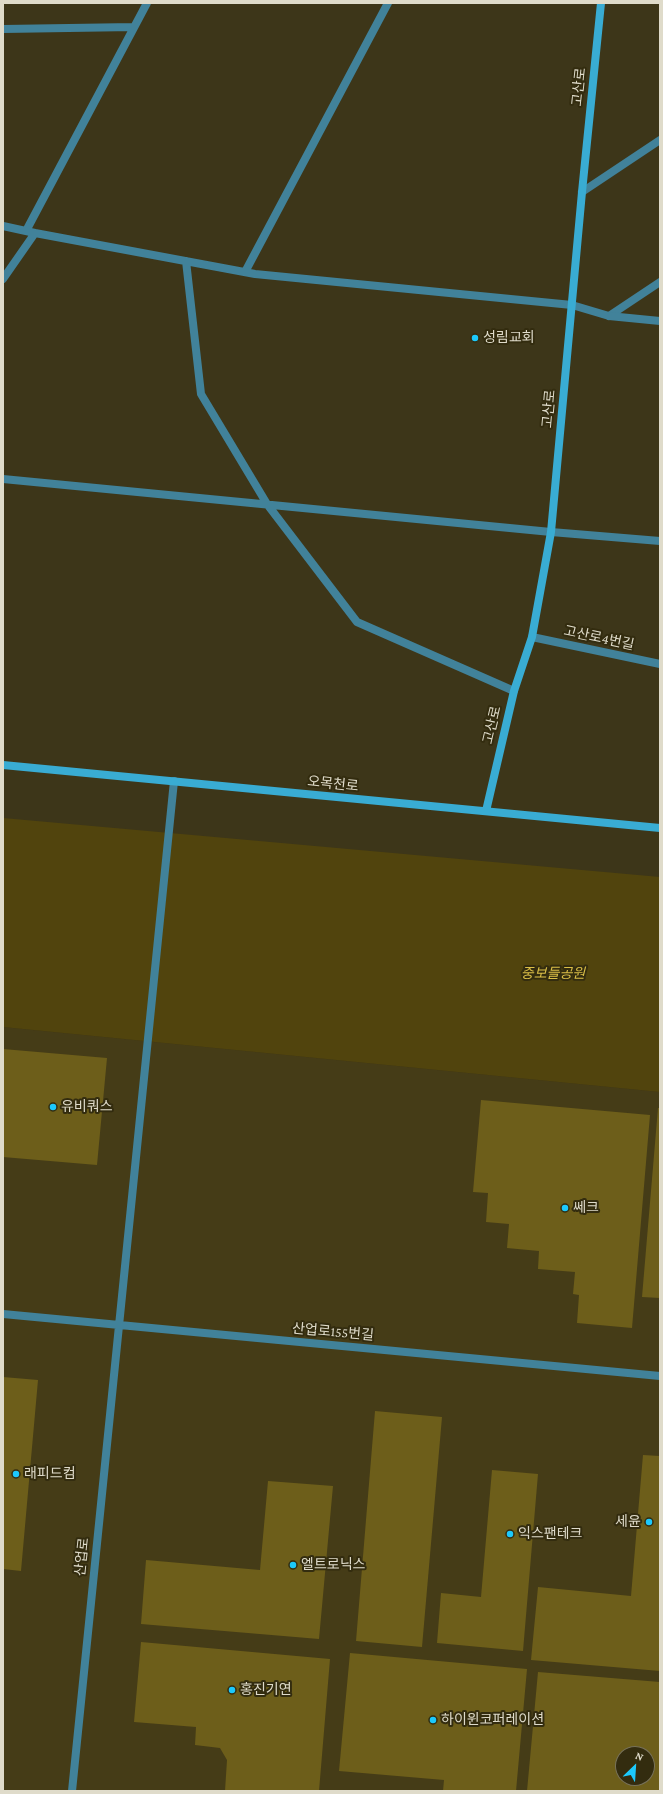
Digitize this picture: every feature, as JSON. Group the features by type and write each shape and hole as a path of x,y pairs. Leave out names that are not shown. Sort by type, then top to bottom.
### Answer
{"street":[{"path":"26,231 147,3"},
{"path":"245,272 388,3"},
{"name":"고산로","path":"486,812 514,691 532,636 551,532 601,3"},
{"path":"3,29 134,27"},
{"path":"582,192 660,140"},
{"path":"3,226 245,272 572,305 609,316 660,321"},
{"path":"3,279 35,233"},
{"path":"186,261 201,394 267,504 357,622 514,691"},
{"path":"609,316 660,282"},
{"path":"3,479 551,532 660,541"},
{"name":"고산로4번길","path":"532,636 660,664"},
{"name":"오목천로","path":"3,765 660,828"},
{"name":"산업로","path":"72,1791 174,781"},
{"name":"산업로155번길","path":"3,1314 660,1376"}],"shaded area":[{"path":"3,1027 660,1092 660,1791 3,1791"}],"green space":[{"name":"중보들공원","path":"3,818 660,877 660,1092 3,1027"}],"building":[{"name":"유비쿼스","path":"3,1049 107,1058 97,1165 3,1157"},
{"name":"쎄크","path":"481,1100 650,1115 632,1328 577,1323 579,1295 573,1294 575,1272 538,1269 539,1251 507,1248 509,1224 486,1222 488,1193 473,1192"},
{"path":"658,1108 660,1108 660,1298 642,1297"},
{"name":"래피드컴","path":"3,1377 38,1380 21,1571 3,1569"},
{"path":"375,1411 442,1417 422,1647 356,1641"},
{"name":"세윤","path":"643,1455 660,1456 660,1671 531,1660 538,1587 631,1596"},
{"name":"익스팬테크","path":"492,1470 538,1474 523,1651 437,1643 441,1593 481,1597"},
{"name":"엘트로닉스","path":"268,1481 333,1486 319,1639 141,1624 146,1560 260,1570"},
{"name":"홍진기연","path":"141,1642 330,1659 319,1791 225,1791 227,1760 220,1748 195,1745 196,1727 134,1722"},
{"name":"하이윈코퍼레이션","path":"350,1653 527,1669 516,1791 443,1791 444,1780 339,1771"},
{"path":"538,1672 660,1682 660,1791 527,1791"}],"place":[{"name":"성림교회","path":"475,338"},
{"name":"유비쿼스","path":"53,1107"},
{"name":"쎄크","path":"565,1208"},
{"name":"래피드컴","path":"16,1474"},
{"name":"세윤","path":"649,1522"},
{"name":"익스팬테크","path":"510,1534"},
{"name":"엘트로닉스","path":"293,1565"},
{"name":"홍진기연","path":"232,1690"},
{"name":"하이윈코퍼레이션","path":"433,1720"}]}
